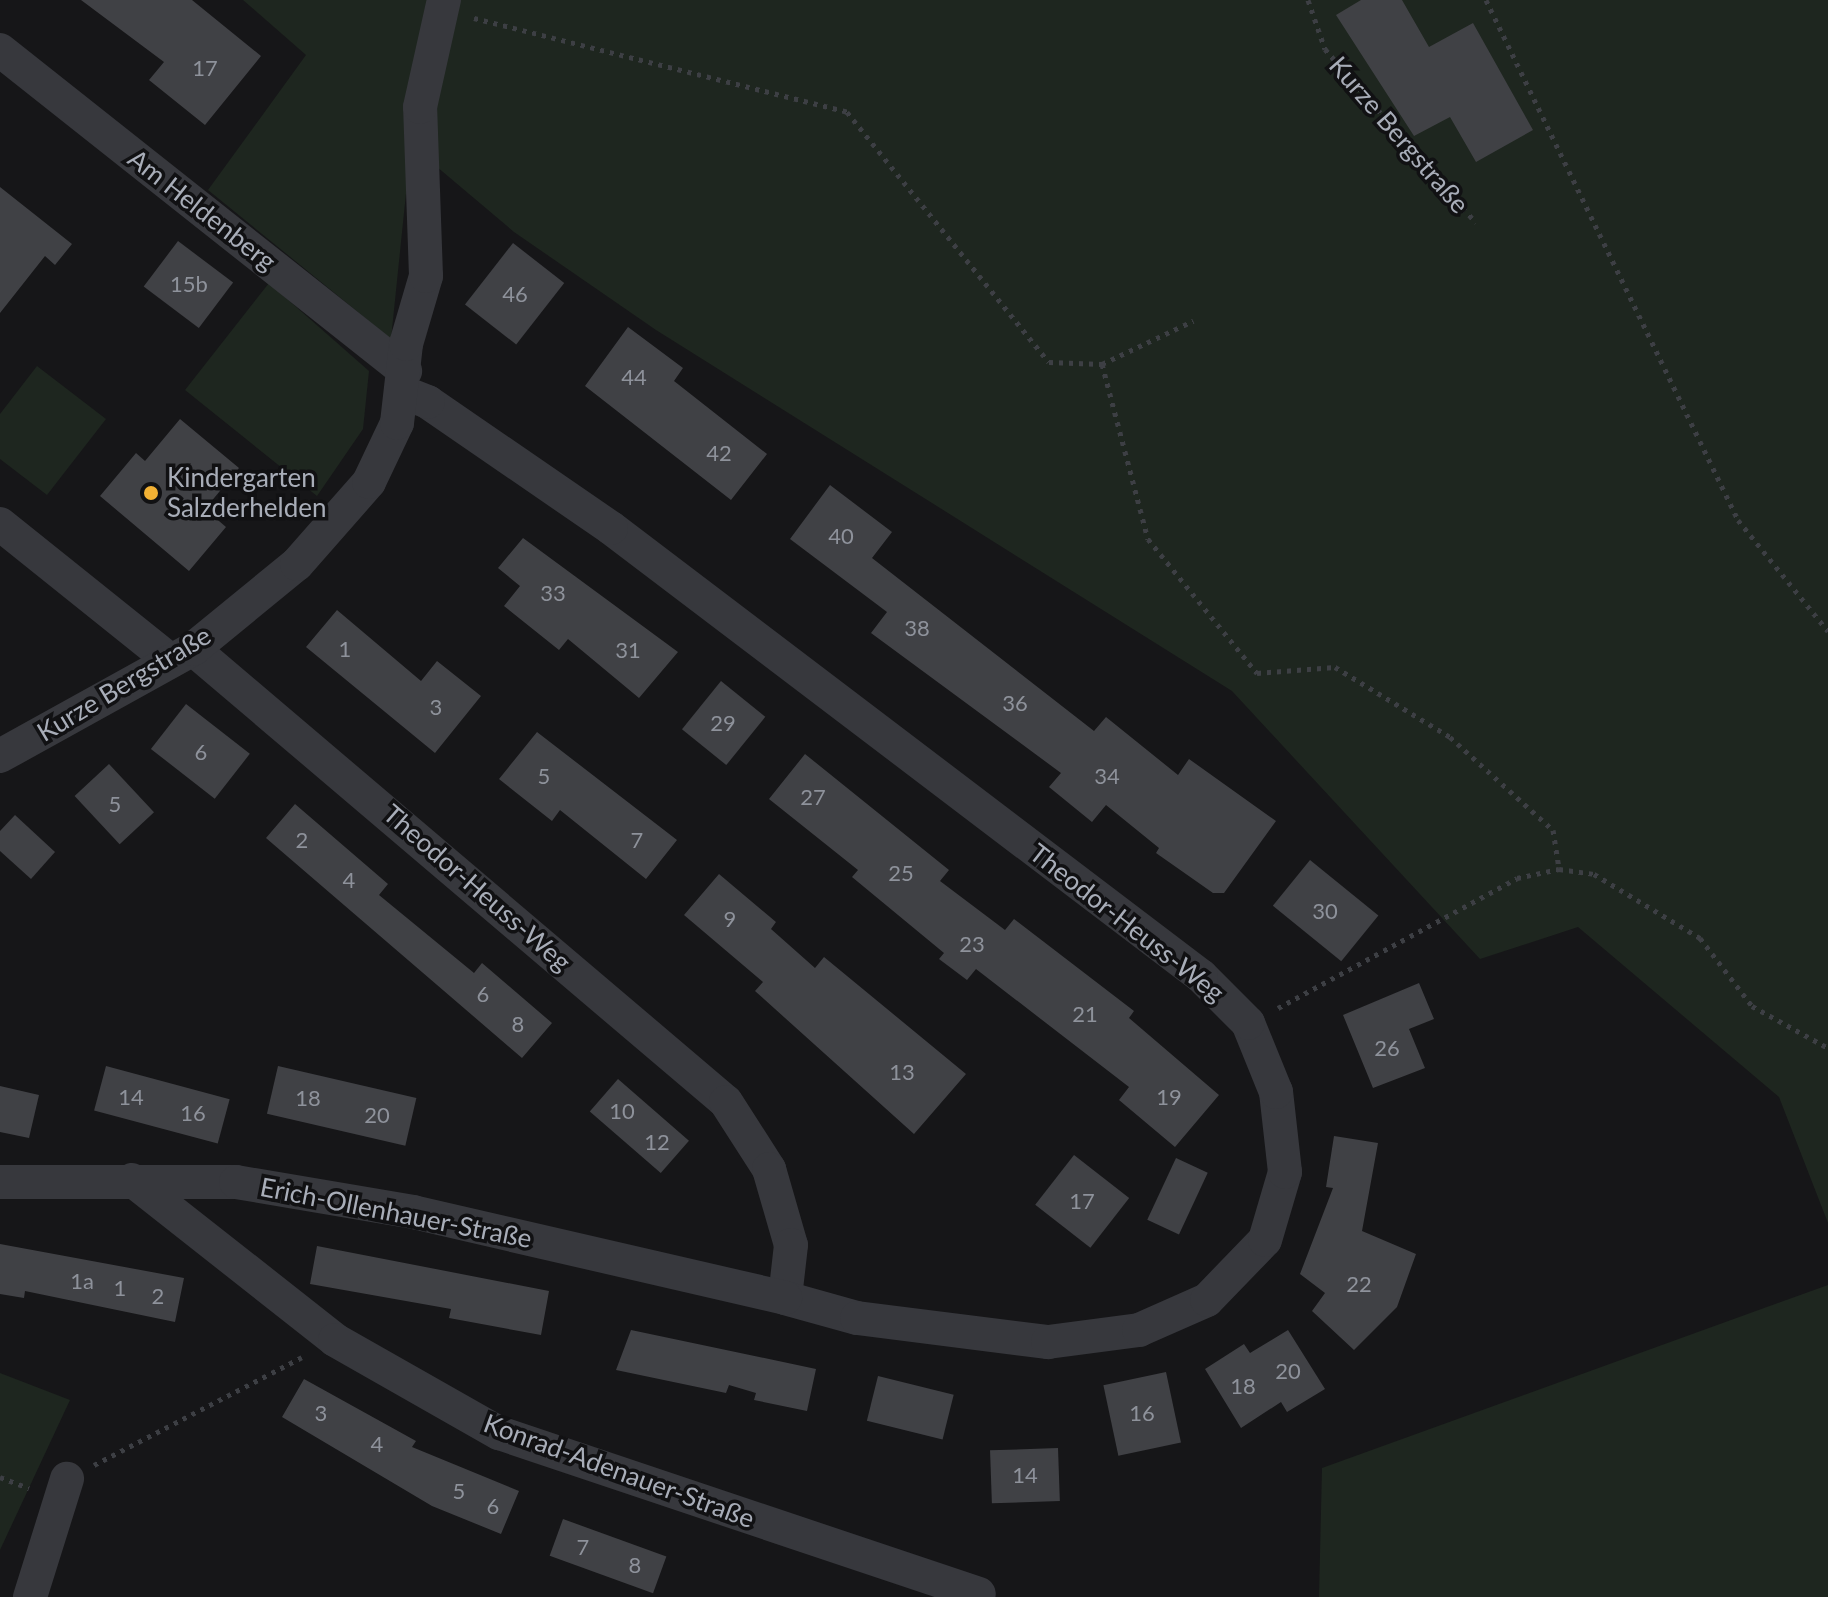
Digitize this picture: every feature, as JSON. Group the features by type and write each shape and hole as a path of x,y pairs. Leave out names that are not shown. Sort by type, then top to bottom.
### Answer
{"street":[{"name":"Kurze Bergstraße","path":"0,756 182,655 297,564 369,482 397,423 406,344 426,276 420,107 441,4"},
{"name":"Am Heldenberg","path":"0,50 403,381"},
{"name":"Theodor-Heuss-Weg","path":"182,655 726,1102 769,1169 791,1245 785,1298 857,1318 1048,1342 1139,1330 1207,1300 1265,1240 1285,1172 1276,1092 1248,1023 1201,976 611,528 428,402 403,381"},
{"path":"0,524 182,655"},
{"name":"Konrad-Adenauer-Straße","path":"132,1180 335,1340 499,1433 979,1594"},
{"name":"Erich-Ollenhauer-Straße","path":"0,1182 236,1182 413,1212 785,1298"},
{"path":"30,1597 67,1479"}],"path":[{"name":"Kurze Bergstraße","path":"1308,0 1325,49 1476,223"},
{"path":"1486,0 1738,520 1828,631"},
{"path":"441,4 847,112 1049,362 1102,364 1193,321"},
{"path":"1102,364 1148,539 1257,673 1335,667 1450,737 1553,830 1559,869"},
{"path":"1248,1023 1517,878 1559,869 1594,874 1700,938 1752,1006 1828,1048"},
{"path":"67,1479 335,1340"}],"shaded area":[{"path":"243,0 1828,0 1828,1223 1779,1097 1578,927 1480,959 1232,691 656,330 514,232 411,145 391,339 208,190 306,55"},
{"path":"269,283 369,371 363,429 317,496 185,390"},
{"path":"37,366 106,419 47,495 0,459 0,414"},
{"path":"1828,1285 1828,1597 1319,1597 1322,1468"},
{"path":"0,1373 70,1400 0,1550"}],"building":[{"path":"81,0 192,0 261,56 205,125 149,80 164,62"},
{"path":"1361,0 1402,0 1429,47 1473,23 1533,130 1476,162 1450,117 1414,136 1336,15"},
{"path":"0,187 72,244 55,265 45,256 0,313"},
{"path":"178,241 233,283 199,328 144,287"},
{"path":"513,243 564,283 516,344 465,304"},
{"path":"628,327 683,368 674,381 767,454 731,500 585,386"},
{"name":"Kindergarten Salzderhelden","path":"180,419 239,468 205,509 226,527 189,571 100,496 136,453 145,461"},
{"path":"830,485 892,532 872,558 1094,731 1106,717 1178,775 1189,759 1276,821 1224,893 1213,893 1156,853 1159,848 1106,805 1092,822 1049,787 1061,773 871,633 887,612 790,539"},
{"path":"523,538 678,652 639,698 568,639 559,650 504,606 520,586 498,568"},
{"path":"337,610 421,681 437,661 481,696 435,753 306,647"},
{"path":"721,681 765,717 726,765 682,729"},
{"path":"186,704 250,754 215,799 151,749"},
{"path":"537,732 677,840 646,879 560,810 552,821 499,779"},
{"path":"805,754 949,870 940,881 1005,930 1014,919 1134,1011 1129,1018 1219,1095 1175,1147 1119,1100 1129,1087 976,969 967,980 939,959 944,953 852,877 858,870 769,799"},
{"path":"109,764 154,812 120,844 75,796"},
{"path":"295,804 388,884 379,895 474,973 482,963 552,1023 522,1058 266,838"},
{"path":"15,815 55,852 31,879 0,851 0,831"},
{"path":"1310,860 1378,915 1341,961 1273,906"},
{"path":"719,874 776,922 771,929 815,968 824,957 966,1074 914,1134 755,991 763,982 684,915"},
{"path":"1419,983 1434,1019 1409,1029 1425,1068 1373,1088 1343,1015"},
{"path":"106,1066 230,1099 218,1144 94,1110"},
{"path":"278,1066 416,1098 405,1146 267,1114"},
{"path":"618,1079 689,1141 661,1173 590,1111"},
{"path":"0,1086 39,1095 29,1138 0,1132"},
{"path":"1334,1136 1378,1143 1362,1231 1416,1254 1397,1307 1354,1350 1312,1311 1325,1293 1300,1274 1333,1188 1326,1187"},
{"path":"1074,1155 1129,1198 1090,1248 1035,1205"},
{"path":"1176,1158 1208,1173 1179,1234 1147,1220"},
{"path":"0,1244 184,1278 175,1322 25,1291 24,1298 0,1294"},
{"path":"317,1246 549,1291 541,1335 449,1318 451,1309 310,1284"},
{"path":"631,1330 816,1369 807,1411 754,1400 756,1393 729,1385 726,1393 616,1370"},
{"path":"1288,1330 1325,1389 1287,1412 1281,1402 1241,1428 1205,1369 1244,1344 1250,1353"},
{"path":"1166,1372 1181,1442 1118,1456 1103,1385"},
{"path":"878,1376 954,1395 943,1440 867,1421"},
{"path":"304,1379 416,1441 412,1447 519,1491 501,1534 432,1506 282,1417"},
{"path":"1058,1448 1060,1501 992,1503 990,1450"},
{"path":"563,1519 666,1557 653,1593 550,1556"}],"place":[{"name":"Kindergarten Salzderhelden","path":"151,493"}]}
